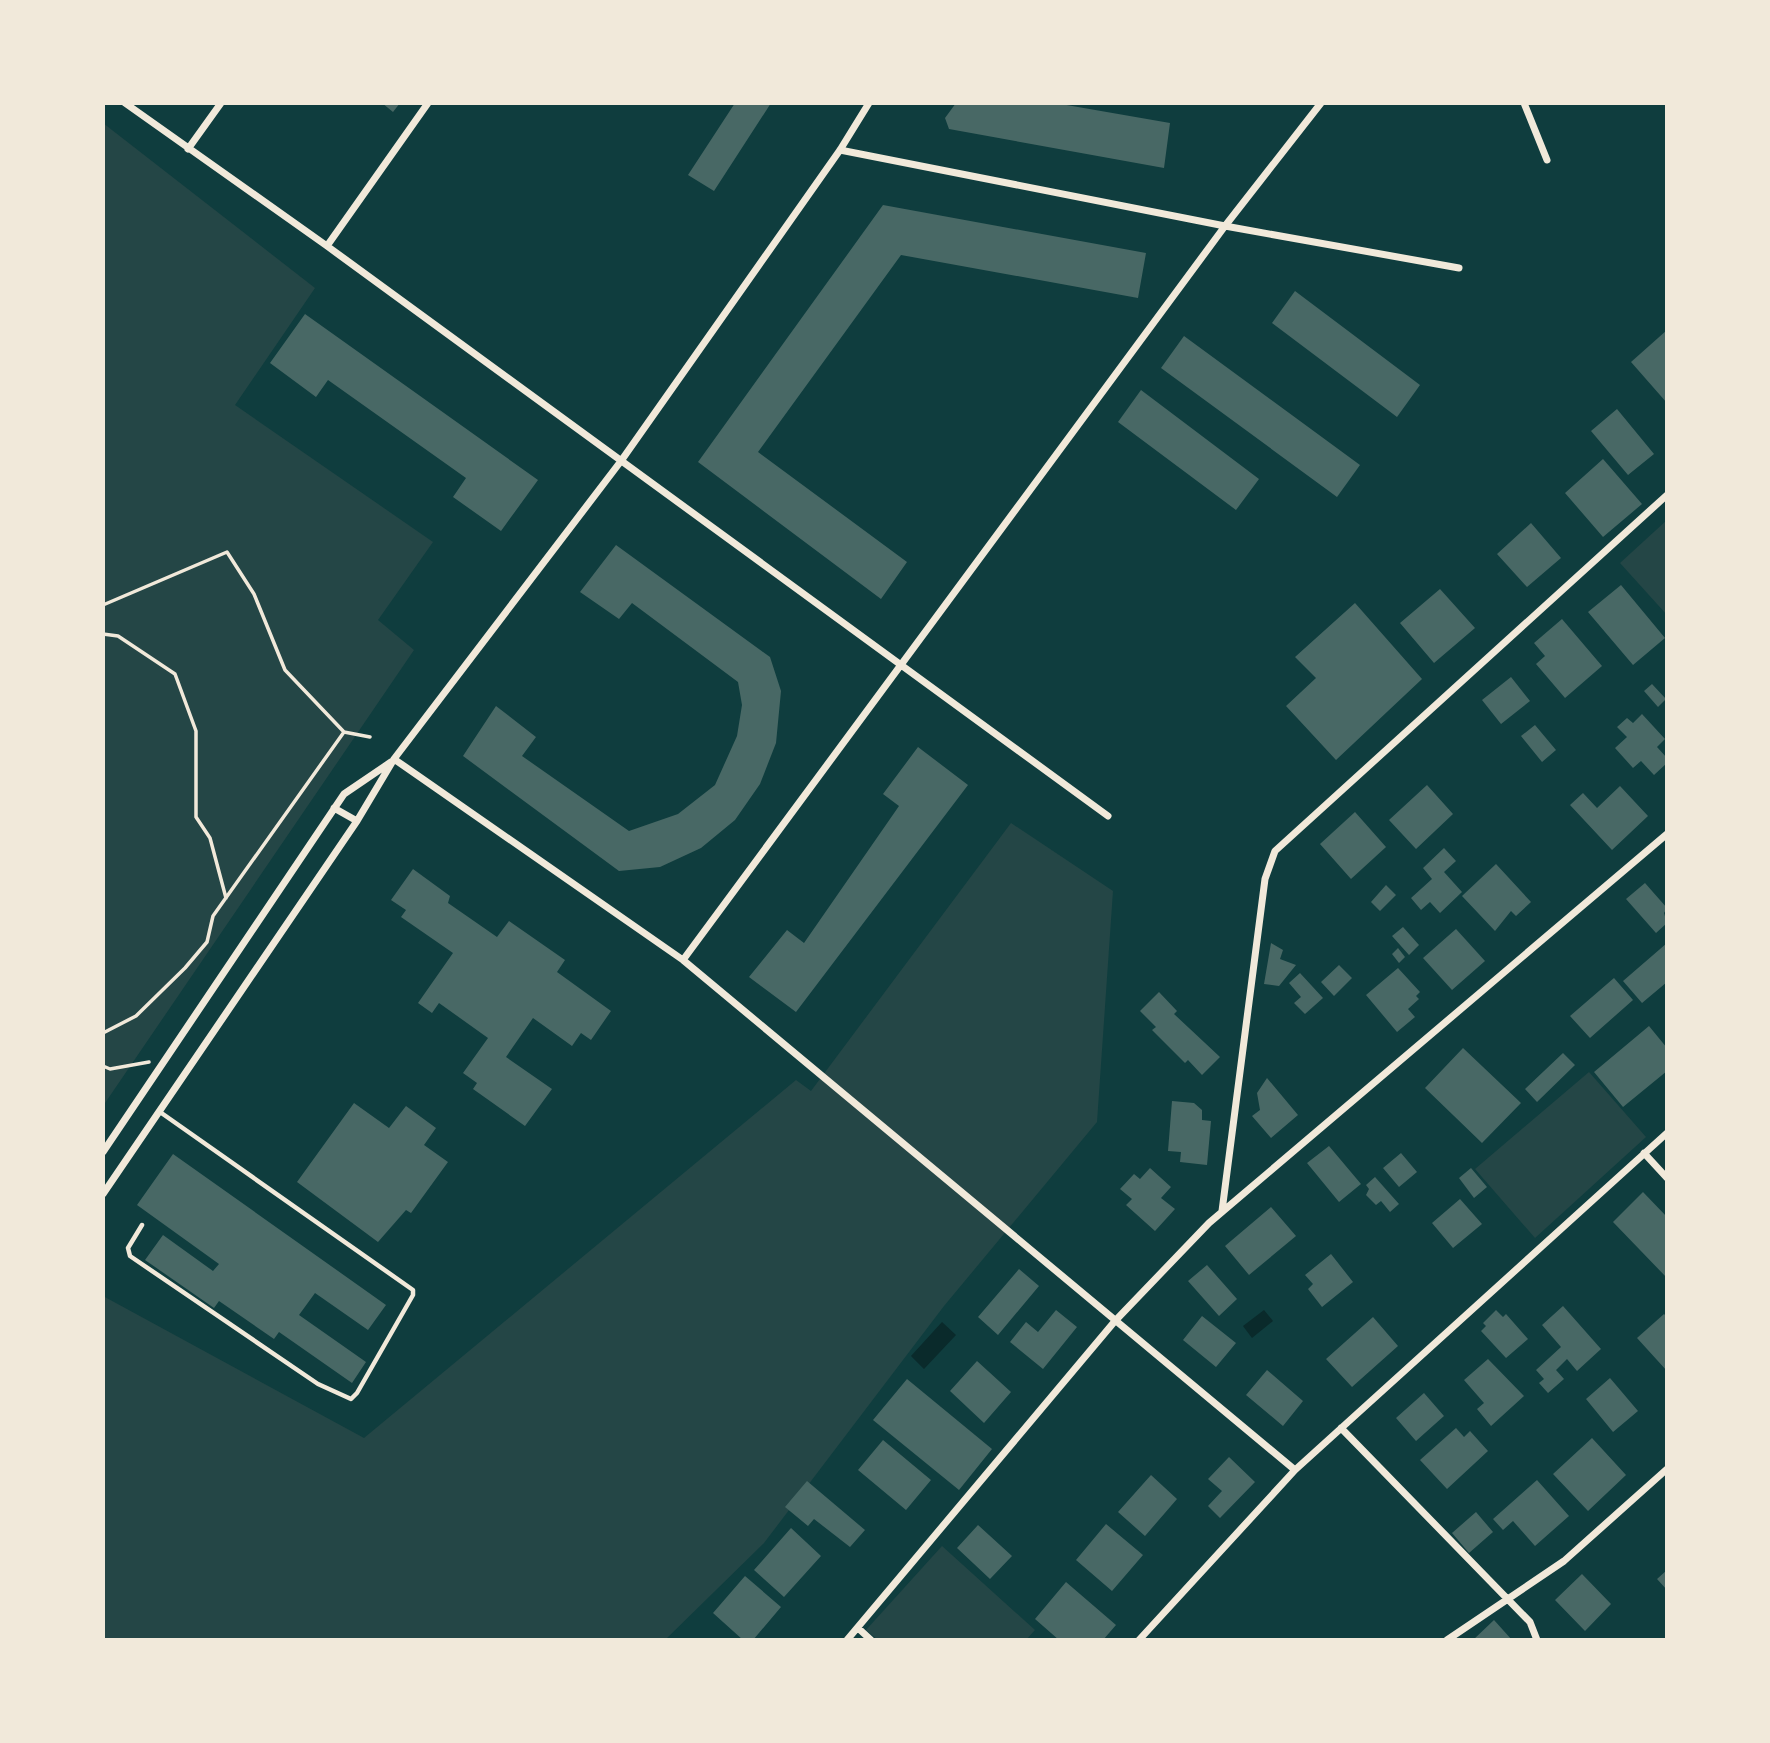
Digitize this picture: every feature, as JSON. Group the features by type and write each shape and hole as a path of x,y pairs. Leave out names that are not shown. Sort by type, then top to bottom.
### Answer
{"street":[{"path":"125,103 327,246 1108,816"},
{"path":"188,149 221,103"},
{"path":"327,246 428,103"},
{"path":"103,1194 357,821 394,759 621,461 840,150 869,103"},
{"path":"683,960 1225,226 1321,103"},
{"path":"1524,103 1547,160"},
{"path":"840,150 1225,226 1459,268"},
{"path":"1222,1211 1265,879 1275,851 1667,495"},
{"path":"103,1153 344,794 394,759"},
{"path":"394,759 683,960 1294,1470"},
{"path":"334,808 357,821"},
{"path":"847,1640 1115,1321 1222,1211 1409,1056 1667,834"},
{"path":"1139,1640 1294,1470 1667,1133"},
{"path":"1644,1153 1667,1178"},
{"path":"1341,1428 1533,1627 1537,1640"},
{"path":"1447,1640 1564,1561 1667,1469"},
{"path":"858,1628 871,1640"}],"lane":[{"path":"142,1224 128,1248 130,1256 318,1384 351,1399 414,1295 413,1290 160,1112"}],"path":[{"path":"103,605 227,552 254,594 285,670 344,732 370,737"},
{"path":"103,634 118,636 175,674 196,732 196,817 210,838 226,898"},
{"path":"103,1033 136,1016 185,968 207,942 213,916 344,732"},
{"path":"103,1066 110,1069 166,1059"}],"shaded area":[{"path":"103,123 315,288 235,405 433,542 378,620 414,650 103,1106"},
{"path":"1667,520 1667,615 1620,563"},
{"path":"1011,823 1113,891 1097,1122 944,1306 764,1543 665,1640 103,1640 103,1296 364,1438 796,1080 811,1091"},
{"path":"1589,1072 1646,1137 1535,1238 1475,1169"},
{"path":"1264,1310 1273,1321 1252,1338 1243,1326"},
{"path":"942,1322 956,1335 924,1369 911,1356"},
{"path":"942,1546 1035,1630 1026,1640 878,1640 866,1630"}],"building":[{"path":"382,103 400,103 393,112"},
{"path":"735,103 771,103 714,191 688,175"},
{"path":"956,103 1055,103 1170,123 1164,168 949,129 945,118"},
{"path":"883,205 1146,253 1138,298 901,255 758,452 907,562 881,599 698,462"},
{"path":"1295,291 1420,385 1397,417 1272,323"},
{"path":"305,314 538,480 501,531 453,497 466,478 328,380 316,397 270,363"},
{"path":"1667,330 1667,403 1631,362"},
{"path":"1184,336 1360,465 1337,497 1161,368"},
{"path":"1141,390 1259,479 1236,510 1118,422"},
{"path":"1617,409 1654,454 1628,475 1591,431"},
{"path":"1603,459 1642,504 1603,537 1565,493"},
{"path":"1531,523 1561,558 1527,587 1497,554"},
{"path":"616,545 770,657 781,691 776,743 760,784 735,820 701,848 660,867 619,871 463,756 496,706 536,737 522,756 629,831 678,814 715,785 737,736 742,705 738,682 632,603 619,619 580,592"},
{"path":"1621,585 1665,638 1633,665 1588,612"},
{"path":"1440,589 1475,628 1434,663 1400,623"},
{"path":"1355,603 1422,679 1336,760 1286,706 1316,678 1295,657"},
{"path":"1562,619 1602,666 1565,698 1536,664 1545,656 1534,643"},
{"path":"1511,677 1530,701 1501,724 1482,700"},
{"path":"1652,684 1666,699 1658,707 1644,691"},
{"path":"1642,714 1665,739 1657,747 1667,758 1667,763 1654,775 1641,761 1633,768 1615,748 1627,737 1617,727 1627,718 1633,723"},
{"path":"1535,725 1556,750 1542,762 1521,736"},
{"path":"918,747 968,785 796,1012 749,977 787,930 804,943 899,806 883,794"},
{"path":"1427,785 1453,814 1416,849 1389,820"},
{"path":"1620,786 1648,816 1612,850 1570,805 1583,793 1597,808"},
{"path":"1355,812 1386,847 1351,879 1320,844"},
{"path":"1444,848 1456,861 1444,872 1462,892 1440,913 1430,902 1421,910 1411,898 1432,879 1423,868"},
{"path":"1496,864 1531,902 1516,916 1511,911 1495,931 1462,896"},
{"path":"413,869 450,896 448,903 497,937 509,921 565,960 557,972 611,1011 591,1040 581,1033 572,1046 533,1018 506,1057 552,1089 525,1126 473,1089 477,1083 463,1073 488,1038 439,1003 432,1013 418,1003 453,953 401,917 406,910 391,900"},
{"path":"1645,883 1667,908 1664,913 1667,923 1656,933 1626,899"},
{"path":"1386,885 1396,895 1380,911 1371,902"},
{"path":"1403,927 1419,945 1409,955 1392,936"},
{"path":"1456,929 1485,961 1452,990 1423,958"},
{"path":"1271,943 1283,950 1280,959 1296,965 1279,986 1264,984"},
{"path":"1667,943 1667,982 1642,1003 1623,981"},
{"path":"1398,948 1405,957 1399,963 1392,954"},
{"path":"1339,965 1352,978 1334,996 1321,982"},
{"path":"1398,968 1420,992 1416,996 1419,999 1408,1009 1415,1017 1397,1032 1366,995"},
{"path":"1300,973 1323,998 1305,1014 1294,1003 1301,997 1289,983"},
{"path":"1614,978 1633,1000 1590,1038 1570,1016"},
{"path":"1159,992 1177,1011 1174,1014 1220,1057 1202,1075 1188,1060 1185,1063 1152,1030 1156,1027 1140,1011"},
{"path":"1649,1026 1667,1048 1667,1071 1623,1107 1594,1072"},
{"path":"1463,1048 1521,1103 1482,1143 1425,1088"},
{"path":"1563,1053 1575,1065 1537,1102 1525,1089"},
{"path":"1267,1078 1298,1115 1271,1138 1252,1116 1260,1110 1257,1093"},
{"path":"1172,1101 1194,1103 1202,1110 1202,1120 1211,1121 1207,1165 1180,1162 1181,1152 1168,1151"},
{"path":"354,1103 389,1128 406,1106 436,1128 424,1145 448,1162 411,1213 406,1210 378,1242 297,1182"},
{"path":"1329,1146 1361,1184 1339,1202 1307,1163"},
{"path":"1401,1153 1417,1172 1399,1187 1383,1168"},
{"path":"173,1154 386,1305 368,1330 315,1293 299,1315 366,1362 352,1383 279,1332 274,1339 219,1301 214,1308 145,1260 163,1235 213,1271 219,1264 137,1205"},
{"path":"1150,1168 1171,1187 1161,1198 1175,1209 1155,1231 1126,1205 1132,1199 1120,1189 1134,1174 1140,1179"},
{"path":"1471,1168 1487,1187 1474,1198 1459,1178"},
{"path":"1375,1177 1399,1204 1390,1212 1381,1201 1376,1205 1366,1195 1369,1189 1366,1185"},
{"path":"1643,1192 1667,1217 1667,1278 1613,1222"},
{"path":"1460,1199 1482,1224 1453,1248 1432,1223"},
{"path":"1271,1207 1296,1236 1249,1275 1225,1246"},
{"path":"1331,1254 1353,1282 1322,1307 1308,1289 1313,1284 1305,1275"},
{"path":"1207,1265 1237,1299 1219,1316 1188,1281"},
{"path":"1019,1269 1039,1286 998,1335 978,1317"},
{"path":"1563,1306 1601,1349 1577,1371 1567,1359 1556,1370 1564,1379 1548,1393 1539,1383 1544,1379 1536,1370 1561,1347 1542,1325"},
{"path":"1056,1310 1077,1327 1043,1369 1010,1342 1026,1322 1038,1332"},
{"path":"1496,1310 1503,1317 1506,1314 1528,1339 1506,1358 1481,1331 1486,1326 1483,1323"},
{"path":"1664,1314 1667,1317 1667,1371 1637,1338"},
{"path":"1202,1316 1236,1343 1216,1367 1183,1340"},
{"path":"1373,1317 1398,1346 1352,1387 1326,1359"},
{"path":"1488,1359 1524,1396 1491,1426 1477,1409 1484,1403 1464,1380"},
{"path":"977,1361 1011,1392 984,1423 950,1391"},
{"path":"1267,1370 1303,1401 1283,1426 1246,1395"},
{"path":"1610,1378 1638,1411 1613,1432 1586,1399"},
{"path":"907,1379 992,1449 959,1490 873,1420"},
{"path":"1424,1393 1444,1416 1416,1441 1396,1418"},
{"path":"1456,1428 1464,1437 1470,1431 1488,1451 1447,1489 1420,1460"},
{"path":"1592,1438 1626,1475 1588,1511 1553,1474"},
{"path":"883,1440 931,1480 906,1510 858,1470"},
{"path":"1229,1457 1255,1482 1220,1518 1208,1506 1222,1491 1208,1479"},
{"path":"1151,1475 1177,1499 1145,1536 1118,1512"},
{"path":"1537,1480 1569,1516 1535,1546 1513,1521 1503,1530 1493,1519"},
{"path":"807,1481 865,1530 850,1547 814,1519 808,1526 785,1507"},
{"path":"1476,1512 1493,1532 1469,1553 1452,1533"},
{"path":"1106,1524 1143,1555 1112,1591 1076,1560"},
{"path":"978,1525 1012,1556 990,1579 957,1548"},
{"path":"791,1528 821,1556 784,1597 754,1570"},
{"path":"1667,1570 1667,1590 1657,1579"},
{"path":"1582,1574 1611,1604 1585,1631 1555,1600"},
{"path":"745,1576 781,1607 753,1640 743,1640 713,1613"},
{"path":"1066,1582 1116,1625 1103,1640 1059,1640 1035,1619"},
{"path":"1494,1620 1512,1640 1473,1640"}]}
